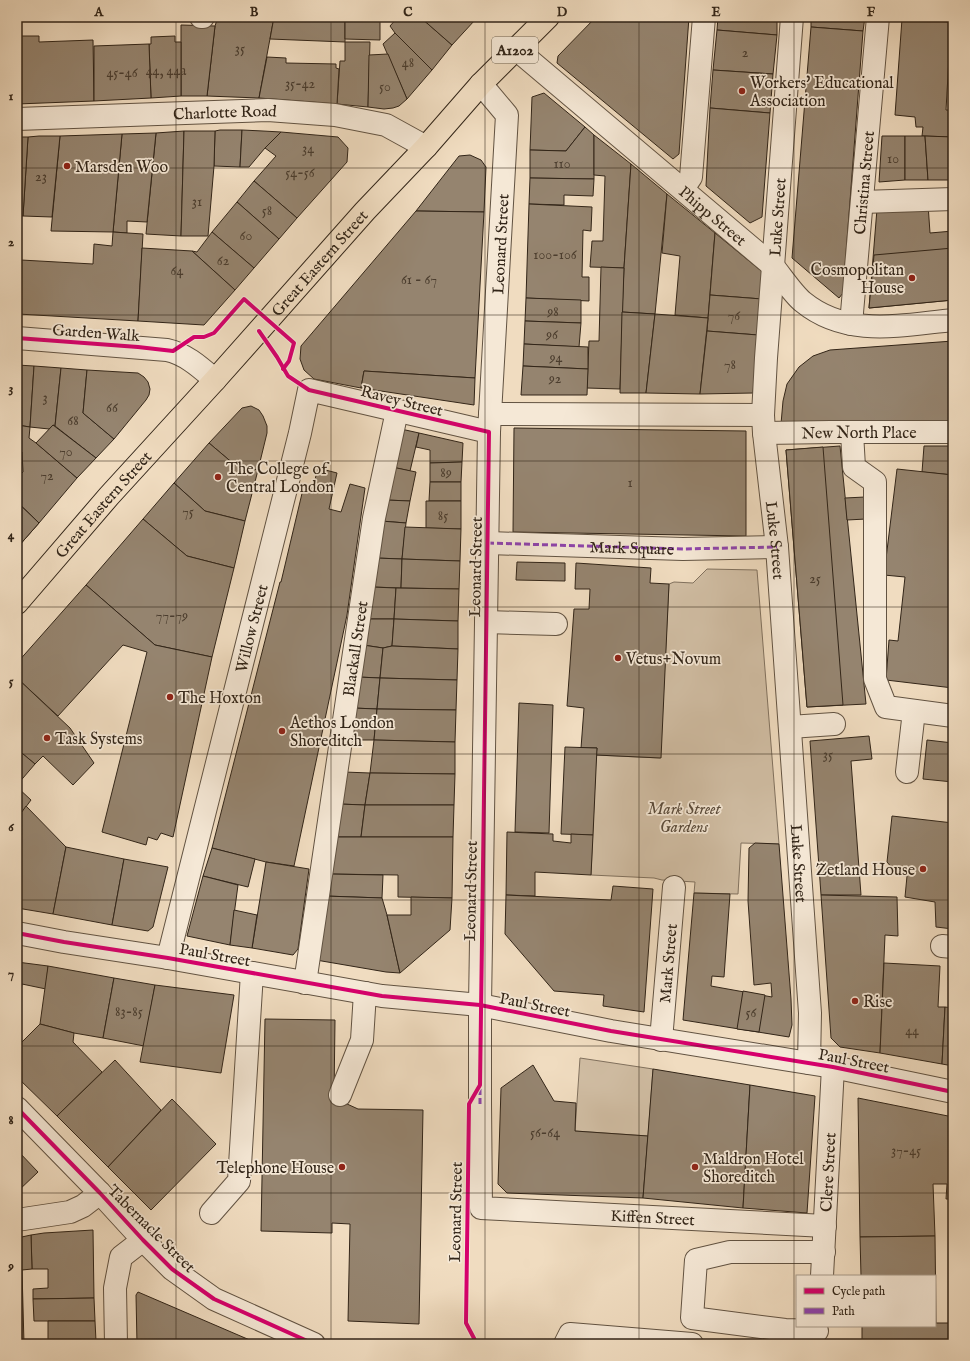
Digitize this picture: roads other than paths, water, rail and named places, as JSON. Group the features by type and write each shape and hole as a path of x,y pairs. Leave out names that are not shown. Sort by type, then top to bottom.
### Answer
{"highway":[{"name":"Great Eastern Street","path":"17,603 109,496 215,380 365,211 426,147 481,84 548,17"}],"street":[{"path":"683,189 691,177 704,17"},
{"name":"Luke Street","path":"792,17 773,266 764,424 777,547 790,727 810,1014 809,1063"},
{"name":"Christina Street","path":"851,324 878,17"},
{"name":"Phipp Street","path":"516,49 773,266 802,301 824,316 851,324 872,327 953,320"},
{"name":"Leonard Street","path":"481,84 507,115 490,423 480,1005 481,1208"},
{"name":"Charlotte Road","path":"17,119 268,110 335,115 386,125 426,147"},
{"path":"863,194 953,185"},
{"path":"863,194 953,199"},
{"name":"Garden Walk","path":"17,338 172,351 194,363 215,380"},
{"name":"Ravey Street","path":"309,390 397,411 490,423 764,424"},
{"name":"Willow Street","path":"168,958 296,448 309,390"},
{"name":"Blackall Street","path":"305,983 371,540 397,411"},
{"name":"New North Place","path":"764,424 852,432 953,432"},
{"path":"852,432 854,467 875,482 875,679 886,708 953,716"},
{"name":"Mark Square","path":"488,543 683,549 777,547"},
{"path":"486,622 556,624"},
{"path":"908,772 914,712"},
{"path":"790,727 834,724"},
{"name":"Mark Street","path":"661,1040 674,887"},
{"name":"Paul Street","path":"17,932 64,942 168,958 374,994 480,1005 592,1028 809,1063 953,1092"},
{"path":"211,1213 239,1181 252,973"},
{"path":"340,1095 362,1040 374,994"},
{"name":"Clere Street","path":"822,1275 833,1068"},
{"name":"Tabernacle Street","path":"17,1108 172,1269 214,1300 314,1344"},
{"path":"17,1220 70,1212 83,1206 100,1193"},
{"name":"Kiffen Street","path":"481,1208 825,1226"},
{"path":"116,1344 115,1288 121,1258 143,1240"},
{"path":"817,1334 692,1318 696,1260 730,1252 824,1252"},
{"path":"565,1344 570,1334 692,1344"}],"place":[{"name":"Workers' Educational Association","path":"742,91"},
{"name":"Marsden Woo","path":"67,166"},
{"name":"Cosmopolitan House","path":"912,278"},
{"name":"The College of Central London","path":"218,477"},
{"name":"Vetus+Novum","path":"618,658"},
{"name":"The Hoxton","path":"170,697"},
{"name":"Aethos London Shoreditch","path":"282,731"},
{"name":"Task Systems","path":"47,738"},
{"name":"Zetland House","path":"923,869"},
{"name":"Rise","path":"855,1001"},
{"name":"Telephone House","path":"342,1167"},
{"name":"Maldron Hotel Shoreditch","path":"695,1167"}],"park label":[{"name":"Mark Street Gardens","path":"684,817"}]}
